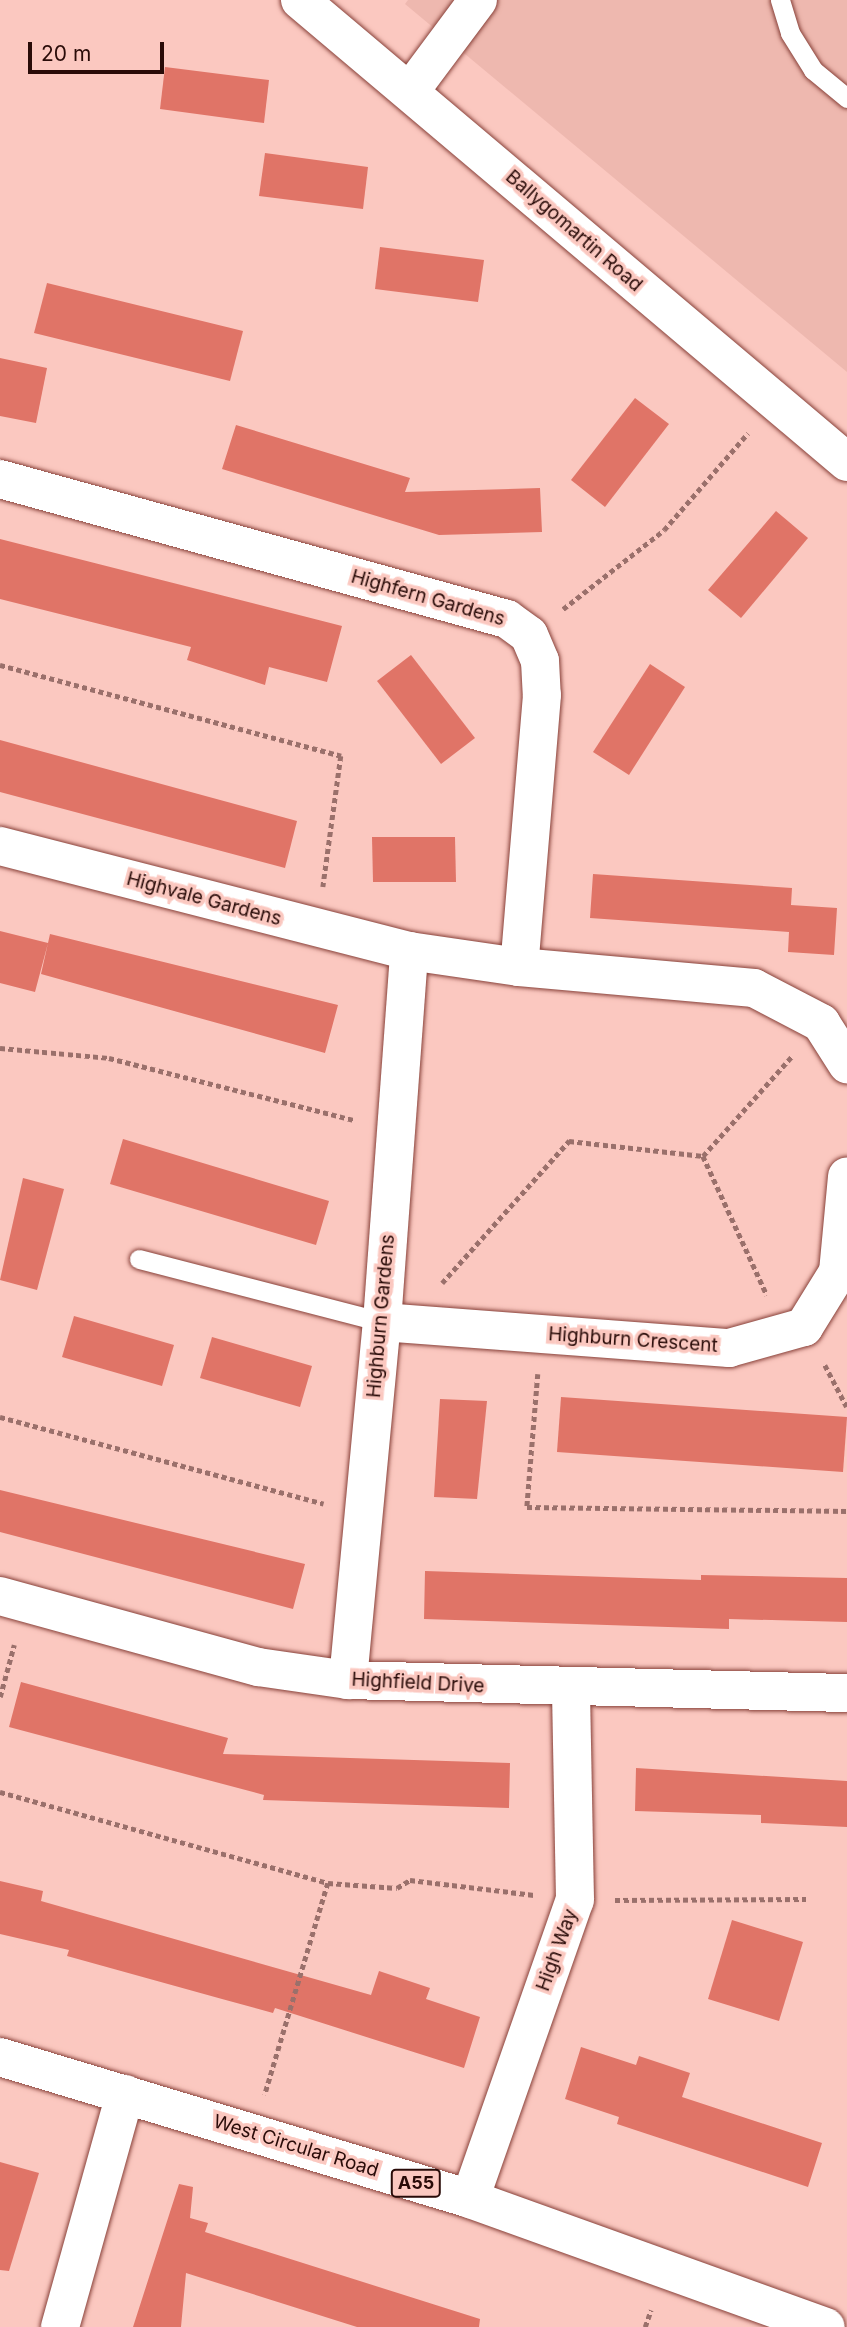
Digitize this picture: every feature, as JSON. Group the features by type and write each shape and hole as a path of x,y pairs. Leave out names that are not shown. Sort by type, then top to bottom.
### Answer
{"main road":[{"name":"Ballygomartin Road","path":"300,0 411,90 847,462"},
{"path":"411,90 478,0"},
{"name":"Highfern Gardens","path":"0,479 507,619 529,635 540,661 542,695 519,967"},
{"name":"Highvale Gardens","path":"0,846 409,951"},
{"path":"409,951 519,967 754,988 821,1023 847,1064"},
{"name":"Highburn Gardens","path":"348,1680 362,1508 395,1323 396,1126 409,951"},
{"name":"Highburn Crescent","path":"395,1323 729,1348 804,1327 838,1272 847,1176"},
{"name":"Highfield Drive","path":"13,1600 258,1667 348,1680 571,1689 847,1693"},
{"name":"High Way","path":"471,2199 575,1900 571,1689"},
{"name":"West Circular Road","path":"0,2057 471,2199 826,2327"},
{"path":"60,2327 125,2094"}],"lane":[{"path":"779,0 790,33 813,70 847,98"},
{"path":"139,1259 395,1323"}],"path":[{"path":"567,605 664,530 740,442"},
{"path":"0,665 341,755 323,891"},
{"path":"703,1156 821,1023"},
{"path":"0,1048 109,1058 343,1118 396,1126"},
{"path":"395,1323 569,1141 703,1156"},
{"path":"703,1156 785,1333"},
{"path":"541,1333 527,1507 847,1511"},
{"path":"0,1417 333,1506 362,1508"},
{"path":"0,1698 13,1600"},
{"path":"0,1792 328,1883 254,2133"}],"shaded area":[{"path":"408,0 847,0 847,372 405,4"}],"building":[{"path":"165,67 269,80 264,123 160,109"},
{"path":"265,153 368,167 363,209 259,196"},
{"path":"380,247 484,260 478,302 375,289"},
{"path":"47,283 243,331 230,381 34,333"},
{"path":"0,358 47,368 36,423 0,416"},
{"path":"635,398 669,424 605,507 571,480"},
{"path":"236,425 410,478 405,492 540,488 542,532 439,535 222,469"},
{"path":"776,511 808,538 741,618 708,590"},
{"path":"0,539 342,626 327,682 269,667 265,685 187,660 191,647 0,599"},
{"path":"411,655 475,738 441,764 377,681"},
{"path":"650,664 685,687 629,775 593,752"},
{"path":"0,740 297,821 285,868 0,792"},
{"path":"372,837 455,837 456,882 373,882"},
{"path":"593,874 792,888 791,905 837,908 834,955 788,952 789,932 590,918"},
{"path":"0,931 48,943 35,992 0,983"},
{"path":"50,934 338,1005 325,1053 41,974"},
{"path":"123,1139 329,1201 316,1245 110,1184"},
{"path":"23,1178 64,1189 37,1290 0,1280"},
{"path":"74,1316 174,1345 162,1386 62,1357"},
{"path":"212,1337 312,1366 300,1407 200,1378"},
{"path":"561,1397 847,1417 843,1472 557,1452"},
{"path":"440,1399 487,1401 477,1499 434,1497"},
{"path":"0,1490 305,1564 293,1609 0,1532"},
{"path":"425,1571 701,1580 701,1575 847,1578 847,1622 729,1619 729,1629 424,1619"},
{"path":"21,1682 228,1738 223,1754 510,1763 509,1808 263,1800 264,1795 9,1727"},
{"path":"636,1768 847,1781 847,1827 761,1823 761,1815 635,1811"},
{"path":"0,1881 43,1891 41,1901 371,1995 379,1971 430,1988 426,1999 480,2017 464,2068 275,2008 273,2013 67,1956 69,1950 0,1934"},
{"path":"732,1920 803,1942 779,2021 708,1999"},
{"path":"581,2047 636,2065 639,2056 690,2073 682,2097 822,2143 808,2187 617,2124 619,2117 565,2099"},
{"path":"0,2162 39,2173 9,2271 0,2270"},
{"path":"179,2184 193,2187 190,2218 208,2223 205,2232 480,2319 479,2327 357,2327 186,2273 181,2327 133,2327"}]}
